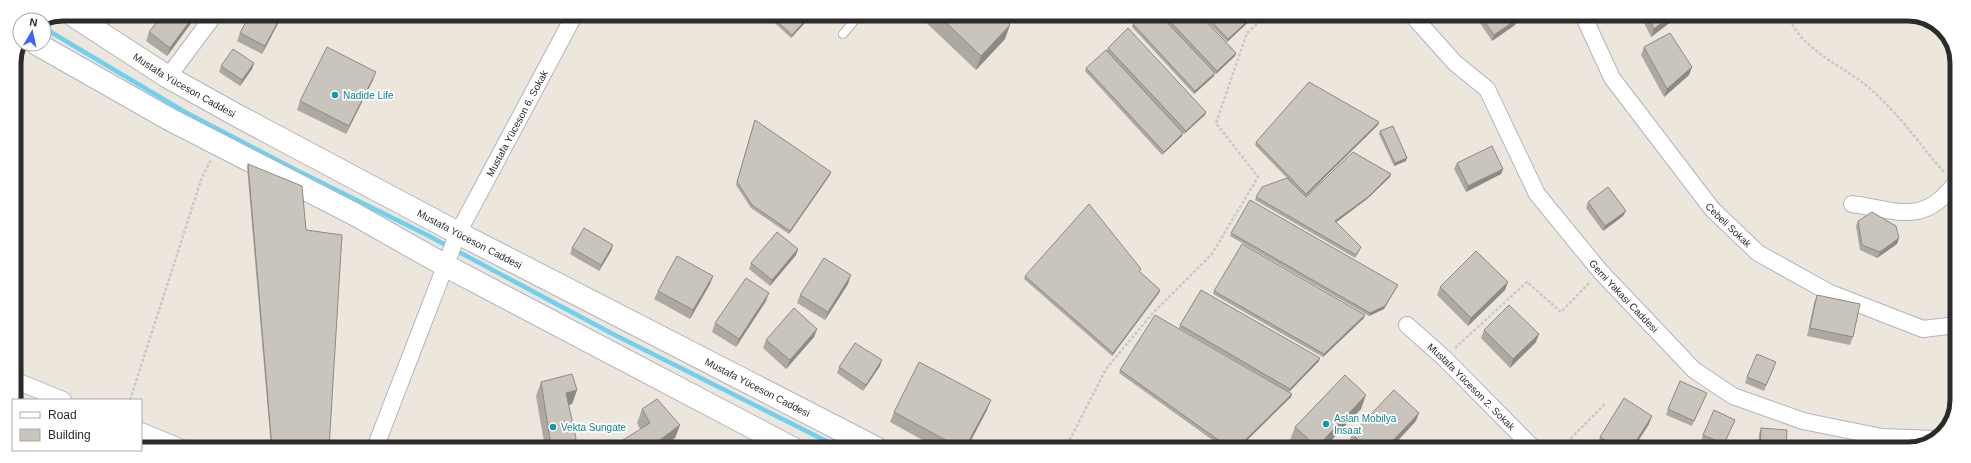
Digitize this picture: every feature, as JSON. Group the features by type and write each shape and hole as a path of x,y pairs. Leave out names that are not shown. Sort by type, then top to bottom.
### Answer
{"street":[{"name":"Mustafa Yüceson Caddesi","path":"82,21 168,77 238,116 452,249 782,442"},
{"path":"168,77 210,21"},
{"name":"Mustafa Yüceson 6. Sokak","path":"377,442 452,249 571,21"},
{"name":"Gemi Yakasi Caddesi","path":"1417,21 1455,63 1487,89 1537,194 1600,271 1694,370 1734,396 1803,421 1882,437 1925,439"},
{"name":"Cebeli Sokak","path":"1587,21 1612,78 1712,210 1758,253 1830,293 1923,329 1950,326"},
{"name":"Mustafa Yüceson Caddesi","path":"51,52 90,75 220,145 356,215 452,249 863,442"},
{"path":"1852,204 1910,213 1922,211 1935,206 1950,190"},
{"name":"Mustafa Yüceson 2. Sokak","path":"1407,324 1444,358 1527,442"},
{"path":"21,383 61,399"},
{"path":"142,432 167,442"}],"lane":[{"path":"843,34 854,21"}],"path":[{"path":"1068,442 1106,370 1152,314 1212,254 1258,177 1216,123 1247,33 1260,21"},
{"path":"1790,21 1792,27 1825,58 1873,91 1900,119 1932,159 1950,176"},
{"path":"130,399 202,177 220,145"},
{"path":"1444,358 1527,282 1561,312 1600,271"},
{"path":"1567,442 1606,403"}],"building":[{"path":"158,21 190,21 170,48 149,32"},
{"path":"246,21 278,21 265,46 240,33"},
{"path":"777,21 805,21 792,35"},
{"path":"944,21 1006,21 1010,25 981,56"},
{"path":"1136,21 1166,21 1215,73 1195,91 1133,24"},
{"path":"1170,21 1206,21 1236,53 1217,71"},
{"path":"1211,21 1248,21 1228,39"},
{"path":"1484,21 1514,21 1494,35"},
{"path":"1650,21 1664,21 1654,29"},
{"path":"1128,28 1206,112 1186,131 1108,48"},
{"path":"1670,33 1692,67 1667,89 1644,47"},
{"name":"Nadide Life","path":"327,47 376,72 349,126 300,101"},
{"path":"233,49 254,63 242,80 221,66"},
{"path":"1106,50 1183,133 1164,152 1086,68"},
{"path":"1309,82 1379,122 1306,194 1256,142"},
{"path":"755,120 831,172 790,231 752,205 737,182"},
{"path":"1393,126 1407,158 1395,163 1380,131"},
{"path":"1492,146 1503,169 1468,186 1457,163"},
{"path":"1353,152 1391,174 1368,197 1335,221 1361,247 1356,255 1256,197 1262,187 1287,178 1306,197"},
{"path":"248,164 302,186 306,230 342,235 329,442 271,442"},
{"path":"1608,187 1626,211 1605,226 1588,202"},
{"path":"1250,200 1398,285 1385,306 1370,313 1231,233"},
{"path":"1089,204 1141,269 1139,271 1160,290 1113,353 1025,276"},
{"path":"1872,212 1896,226 1899,238 1880,252 1862,245 1858,221"},
{"path":"584,228 613,245 601,265 572,248"},
{"path":"777,232 798,249 772,280 751,263"},
{"path":"1242,244 1365,315 1324,354 1214,291"},
{"path":"1476,251 1508,282 1471,318 1440,287"},
{"path":"677,256 713,276 693,310 658,291"},
{"path":"824,258 851,275 828,312 800,295"},
{"path":"746,278 769,293 739,339 715,323"},
{"path":"1201,290 1320,358 1290,389 1180,325"},
{"path":"1817,295 1860,304 1853,337 1810,328"},
{"path":"1509,305 1539,334 1513,359 1484,330"},
{"path":"794,308 817,329 790,360 766,340"},
{"path":"1155,315 1292,394 1243,442 1221,442 1120,370"},
{"path":"855,343 882,360 866,385 839,367"},
{"path":"1757,354 1776,362 1766,385 1747,377"},
{"path":"919,362 991,400 968,442 949,442 894,412"},
{"path":"572,374 577,390 566,393 576,438 575,442 549,442 550,439 541,382"},
{"name":"Aslan Mobilya Insaat","path":"1345,375 1366,395 1322,442 1312,442 1295,427"},
{"path":"1680,381 1707,393 1694,421 1668,409"},
{"path":"1394,390 1419,413 1392,442 1361,442 1352,434"},
{"path":"1624,398 1652,416 1635,442 1608,442 1600,437"},
{"path":"657,399 680,425 657,442 620,442 650,423 642,409"},
{"path":"1714,410 1735,420 1725,442 1719,442 1703,435"},
{"path":"1761,428 1787,430 1786,442 1760,442"}],"waterway":[{"path":"52,33 185,112 298,171 427,235 611,333 828,442"}],"place":[{"name":"Nadide Life","path":"335,95"},
{"name":"Aslan Mobilya Insaat","path":"1326,424"},
{"name":"Vekta Sungate","path":"553,427"}]}
